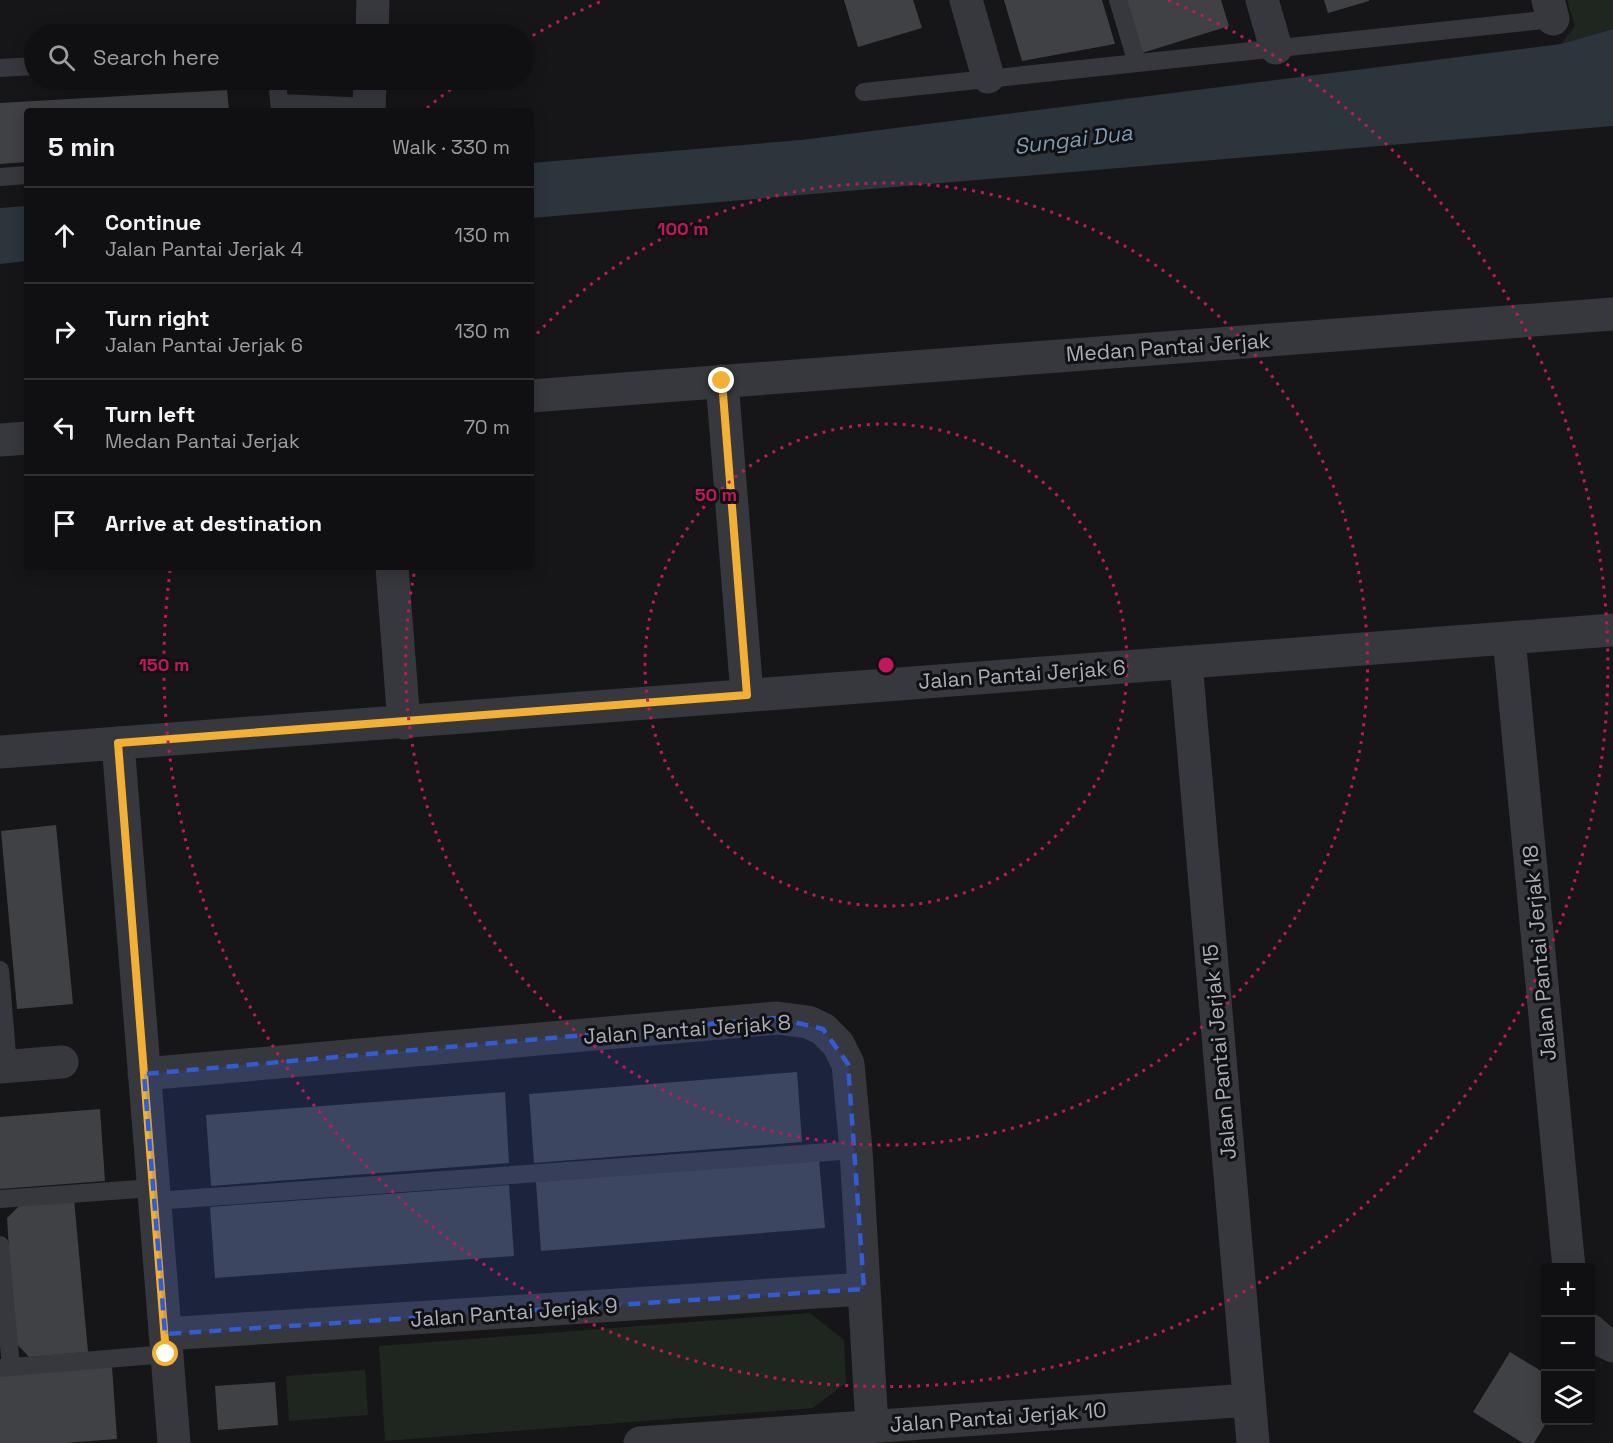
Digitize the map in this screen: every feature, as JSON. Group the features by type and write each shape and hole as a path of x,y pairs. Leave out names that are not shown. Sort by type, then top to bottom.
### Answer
{"street":[{"path":"372,24 373,0"},
{"path":"966,0 988,78"},
{"path":"1262,0 1276,48"},
{"name":"Medan Pantai Jerjak","path":"534,396 1613,314"},
{"path":"722,381 747,695"},
{"path":"0,440 24,438"},
{"path":"392,570 404,723"},
{"name":"Jalan Pantai Jerjak 6","path":"0,752 1613,630"},
{"name":"Jalan Pantai Jerjak 18","path":"1509,638 1569,1263"},
{"name":"Jalan Pantai Jerjak 15","path":"1186,662 1253,1443"},
{"path":"118,743 174,1443"},
{"name":"Jalan Pantai Jerjak 8","path":"144,1074 777,1018 808,1022 823,1029 838,1044 848,1065 856,1150 872,1426"},
{"path":"4,1066 62,1062"},
{"name":"Jalan Pantai Jerjak 9","path":"165,1344 864,1289"},
{"path":"1595,1335 1613,1346"},
{"name":"Jalan Pantai Jerjak 10","path":"640,1443 1249,1400"}],"lane":[{"path":"1118,0 1137,63"},
{"path":"864,92 1276,48 1550,9"},
{"path":"0,68 24,67"},
{"path":"278,90 280,107 370,99"},
{"path":"0,177 24,175"},
{"path":"0,970 4,1066"},
{"path":"0,1199 154,1194 856,1150"},
{"path":"0,1245 5,1368 165,1344"}],"highlighted area":[{"path":"777,1018 823,1029 848,1064 864,1289 165,1334 144,1074"}],"shaded area":[{"path":"1567,0 1613,0 1613,29 1561,44 1575,26"},
{"path":"810,1313 844,1340 846,1383 813,1408 385,1441 379,1346"},
{"path":"365,1370 368,1415 289,1421 286,1376"}],"water":[{"name":"Sungai Dua","path":"1613,29 1613,126 534,218 534,163 801,140 1561,44"},
{"path":"24,206 24,261 0,264 0,208"}],"building":[{"path":"844,0 913,0 922,28 858,47"},
{"path":"1004,0 1102,0 1115,44 1022,61"},
{"path":"1126,0 1221,0 1229,26 1142,53"},
{"path":"1324,0 1369,0 1369,1 1328,13"},
{"path":"227,90 229,108 24,108 24,162 0,164 0,103"},
{"path":"56,825 73,1004 17,1009 1,831"},
{"path":"797,1072 802,1142 534,1163 529,1094"},
{"path":"505,1092 509,1163 211,1186 206,1115"},
{"path":"100,1109 105,1181 0,1189 0,1117"},
{"path":"819,1160 825,1228 541,1251 536,1182"},
{"path":"509,1185 514,1256 215,1278 210,1207"},
{"path":"74,1199 88,1352 29,1357 15,1342 7,1218 21,1204"},
{"path":"1510,1352 1541,1371 1541,1425 1545,1425 1534,1443 1523,1443 1473,1412"},
{"path":"112,1366 117,1439 65,1443 0,1443 0,1376"},
{"path":"275,1382 278,1425 218,1430 215,1386"}],"route":[{"path":"166,1354 118,743 404,723 747,695 722,381"}]}
